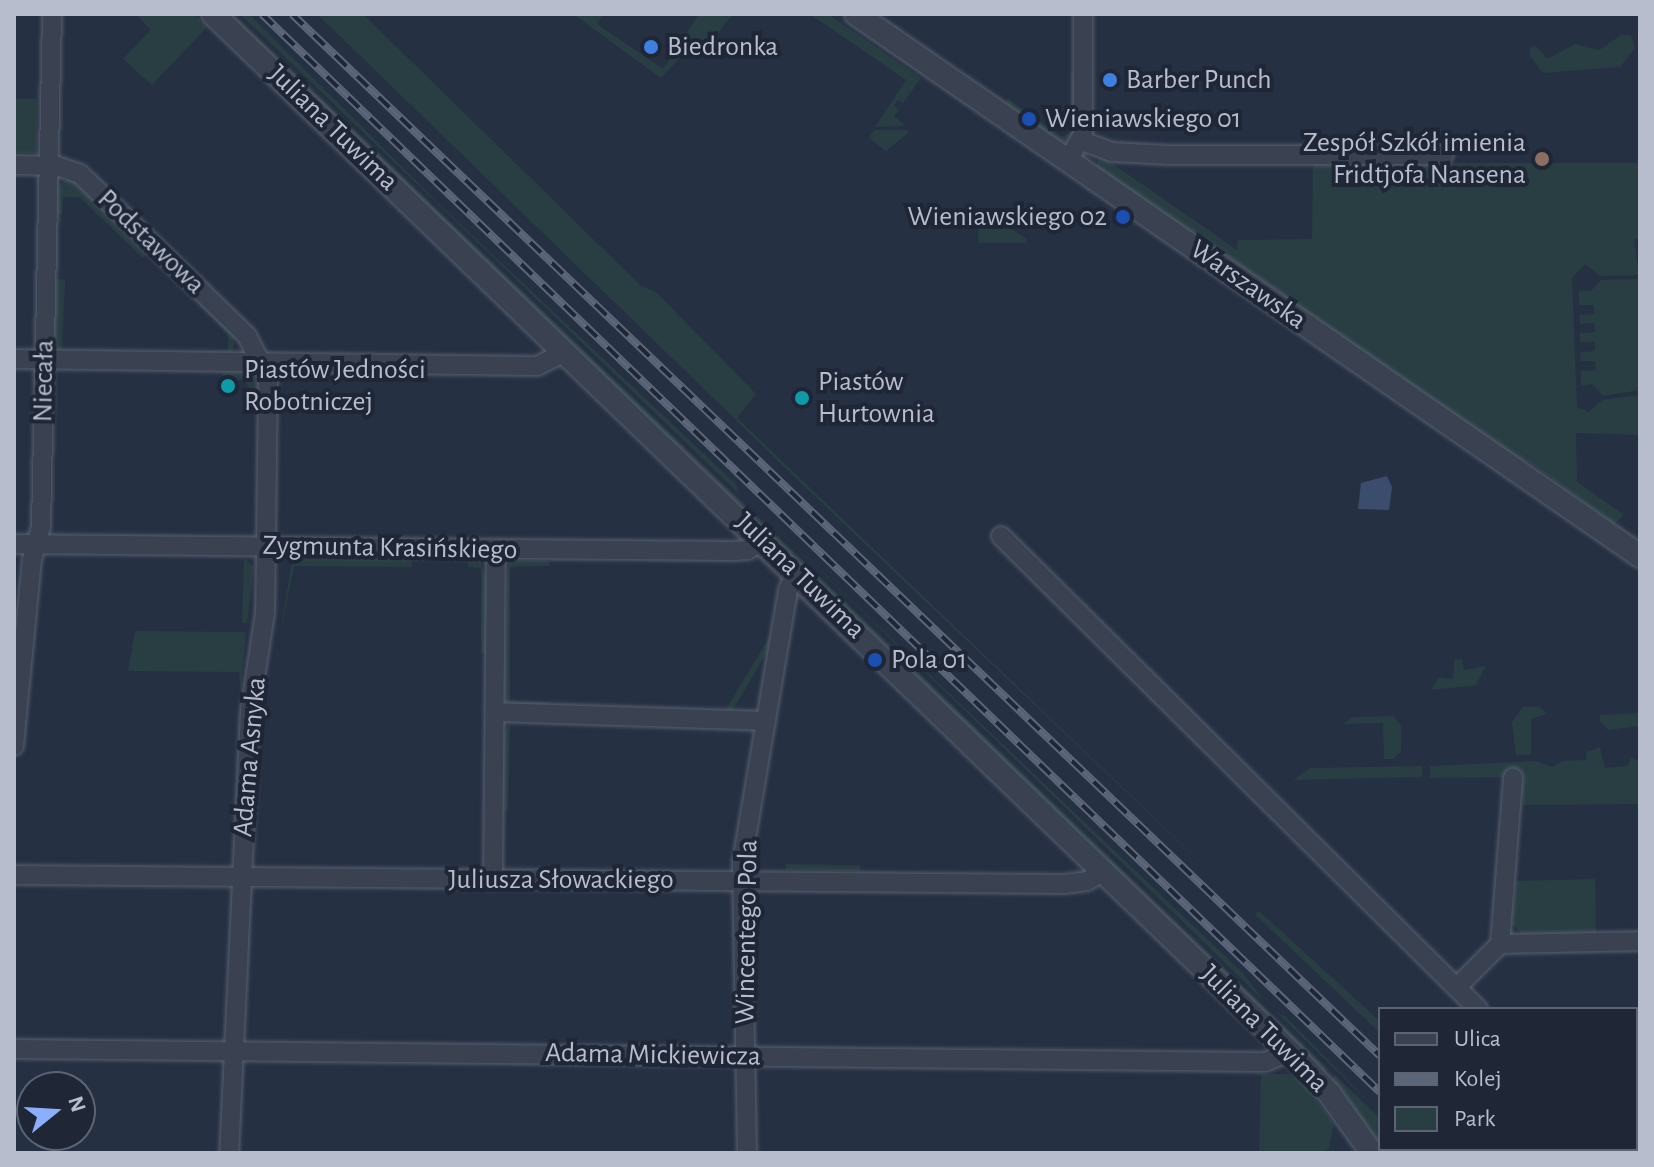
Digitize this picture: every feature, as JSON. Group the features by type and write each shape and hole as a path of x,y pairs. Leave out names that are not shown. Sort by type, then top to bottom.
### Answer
{"street":[{"name":"Niecała","path":"14,746 37,544 52,14"},
{"name":"Juliana Tuwima","path":"213,14 797,573 1290,1052 1329,1093 1360,1148"},
{"name":"Warszawska","path":"856,14 1640,556"},
{"path":"1068,161 1082,141 1083,14"},
{"path":"1082,141 1112,152 1168,155 1444,155"},
{"name":"Podstawowa","path":"14,165 50,165 70,169 91,184 247,336 264,363"},
{"path":"14,359 537,366 566,352"},
{"name":"Adama Asnyka","path":"229,1153 240,878 267,546 269,385 264,363"},
{"path":"1001,536 1252,781 1476,1007"},
{"name":"Zygmunta Krasińskiego","path":"14,544 742,551 762,540"},
{"path":"493,880 496,549"},
{"name":"Wincentego Pola","path":"747,1153 743,882 788,589 797,573"},
{"path":"496,712 722,715 766,721"},
{"path":"1457,987 1500,944 1513,778"},
{"name":"Juliusza Słowackiego","path":"14,875 1064,884 1087,881 1104,871"},
{"path":"1500,944 1640,941"},
{"name":"Adama Mickiewicza","path":"14,1049 1265,1062 1290,1052"}],"green space":[{"path":"136,14 194,14 207,27 152,85 123,59 151,30"},
{"path":"223,14 233,14 1328,1069 1323,1074"},
{"path":"240,14 251,16 438,203 736,484 739,494"},
{"path":"317,14 363,14 641,286 656,292 756,394 737,418 1255,914 1259,911 1370,1012 1378,1020 1378,1031 803,485"},
{"path":"573,14 603,14 597,24 663,69 699,14 733,14 719,32 689,48 661,78"},
{"path":"810,14 828,14 921,78 903,103 898,100 894,106 899,110 894,116 906,126 875,127 906,80"},
{"path":"1621,35 1631,35 1635,48 1620,67 1543,73 1529,55 1530,47 1536,46 1547,59 1575,44 1599,50"},
{"path":"1071,73 1076,75 1076,132 1069,142 1056,141 1003,105 1008,99 1062,137 1071,132"},
{"path":"14,99 37,99 37,153 14,153"},
{"path":"874,130 908,130 908,133 886,151 869,138"},
{"path":"1100,155 1237,250 1238,240 1312,239 1313,163 1640,163 1640,238 1634,240 1639,275 1600,276 1585,264 1572,278 1577,407 1589,412 1602,400 1640,395 1640,435 1576,433 1577,482 1623,514 1620,519 1614,524 1529,462 1507,454 1250,276 1198,231 1190,232 1096,169"},
{"path":"66,180 74,180 149,251 143,258 79,197 63,197 62,214 57,213 56,188"},
{"path":"989,214 1026,239 1026,243 979,243 978,229"},
{"path":"159,260 235,334 233,352 188,352 228,350 228,334"},
{"path":"55,278 65,280 62,350 56,349 56,334 51,333"},
{"path":"1639,279 1640,390 1603,396 1592,384 1581,386 1581,371 1596,370 1595,361 1581,361 1580,352 1595,351 1595,342 1580,342 1580,333 1595,332 1594,323 1580,324 1579,315 1594,314 1594,305 1579,305 1579,290 1591,291 1601,280"},
{"path":"222,370 258,375 259,404 245,381 223,377"},
{"path":"762,515 1242,972 1265,1002 980,725"},
{"path":"244,558 254,567 247,623 242,623"},
{"path":"297,560 411,560 412,567 294,566 281,630 291,566"},
{"path":"480,560 488,585 489,653 481,653 481,568 468,567 468,561"},
{"path":"508,560 549,561 549,566 510,567 510,701 549,702 547,706 511,706 503,698"},
{"path":"794,596 799,599 721,729 716,726"},
{"path":"135,631 246,632 241,690 239,672 128,671"},
{"path":"1462,659 1464,670 1486,666 1476,685 1431,690 1439,677 1453,679 1454,660"},
{"path":"1523,707 1540,707 1547,714 1531,719 1531,755 1516,755 1512,722"},
{"path":"1640,713 1639,726 1608,730 1600,721 1600,715"},
{"path":"1394,716 1401,726 1401,751 1394,759 1384,759 1383,723 1344,724 1352,717"},
{"path":"510,723 508,810 502,810 504,732"},
{"path":"1600,747 1605,768 1628,766 1631,757 1640,762 1640,804 1523,805 1519,777 1430,778 1430,766 1536,761 1552,767 1562,761 1586,760 1587,752"},
{"path":"1422,766 1422,777 1293,780 1310,768"},
{"path":"786,864 860,865 860,871 786,870"},
{"path":"1595,879 1596,934 1523,935 1512,924 1516,881"},
{"path":"1276,1012 1285,1016 1378,1111"},
{"path":"1261,1074 1289,1074 1302,1081 1334,1124 1329,1148 1322,1153 1259,1152"},
{"path":"1335,1075 1378,1116 1378,1143 1330,1081"}],"water":[{"path":"1387,476 1392,487 1389,510 1358,509 1361,483"}],"railway":[{"path":"262,14 1378,1090"},
{"path":"292,14 1378,1054"}],"place":[{"name":"Biedronka","path":"651,47"},
{"name":"Barber Punch","path":"1110,80"},
{"name":"Wieniawskiego 01","path":"1029,119"},
{"name":"Zespół Szkół imienia Fridtjofa Nansena","path":"1542,159"},
{"name":"Wieniawskiego 02","path":"1123,217"},
{"name":"Piastów Jedności Robotniczej","path":"228,386"},
{"name":"Piastów Hurtownia","path":"802,398"},
{"name":"Pola 01","path":"875,660"}]}
